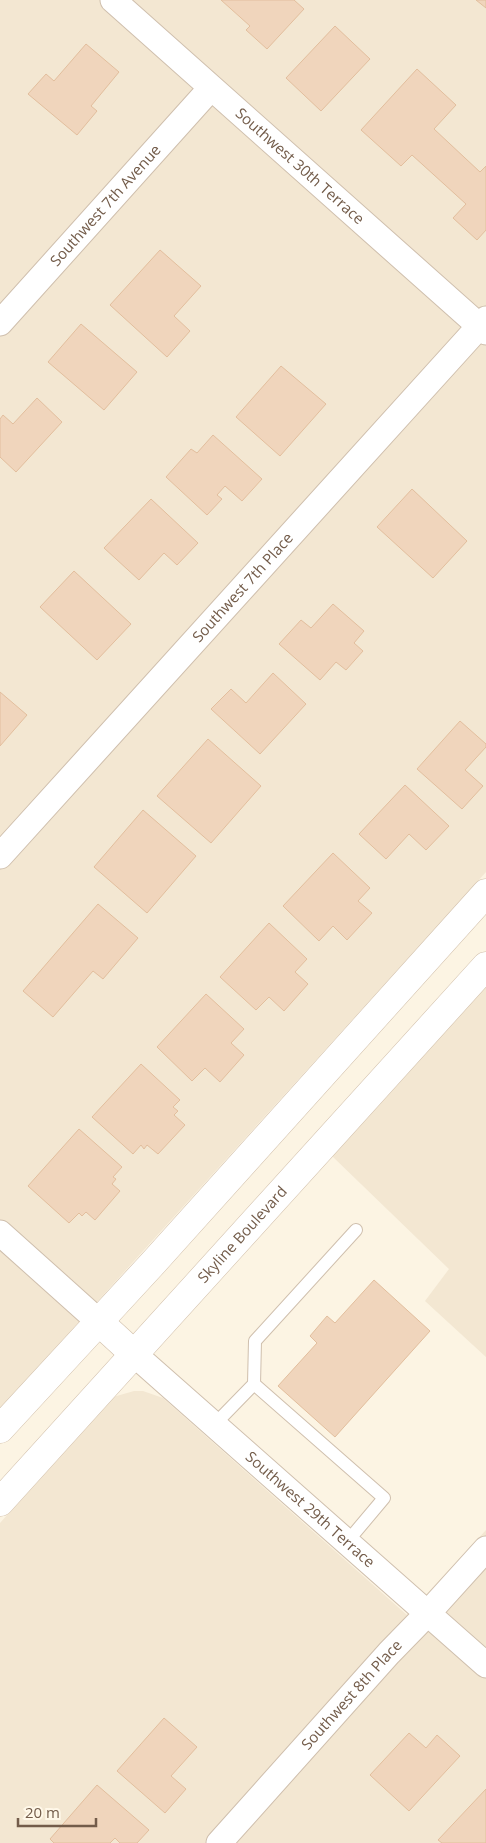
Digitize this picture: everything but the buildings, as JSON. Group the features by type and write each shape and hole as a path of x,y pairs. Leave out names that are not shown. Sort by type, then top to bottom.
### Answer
{"street":[{"name":"Southwest 30th Terrace","path":"113,0 484,326"},
{"name":"Southwest 7th Avenue","path":"0,323 211,88"},
{"name":"Southwest 7th Place","path":"0,856 484,326"},
{"path":"0,1429 98,1320 154,1262 486,893"},
{"name":"Skyline Boulevard","path":"0,1502 486,966"},
{"path":"0,1233 134,1354"},
{"name":"Southwest 29th Terrace","path":"134,1354 486,1665"},
{"name":"Southwest 8th Place","path":"219,1843 388,1653 428,1614 486,1549"}],"lane":[{"path":"214,1425 254,1384 254,1341 356,1230"},
{"path":"254,1384 384,1498 347,1542"}],"shaded area":[{"path":"0,0 486,0 486,872 0,1409"},
{"path":"486,985 486,1357 425,1301 449,1269 332,1156"},
{"path":"134,1391 143,1391 163,1398 407,1615 486,1530 486,1843 0,1843 0,1523 113,1397"}]}
